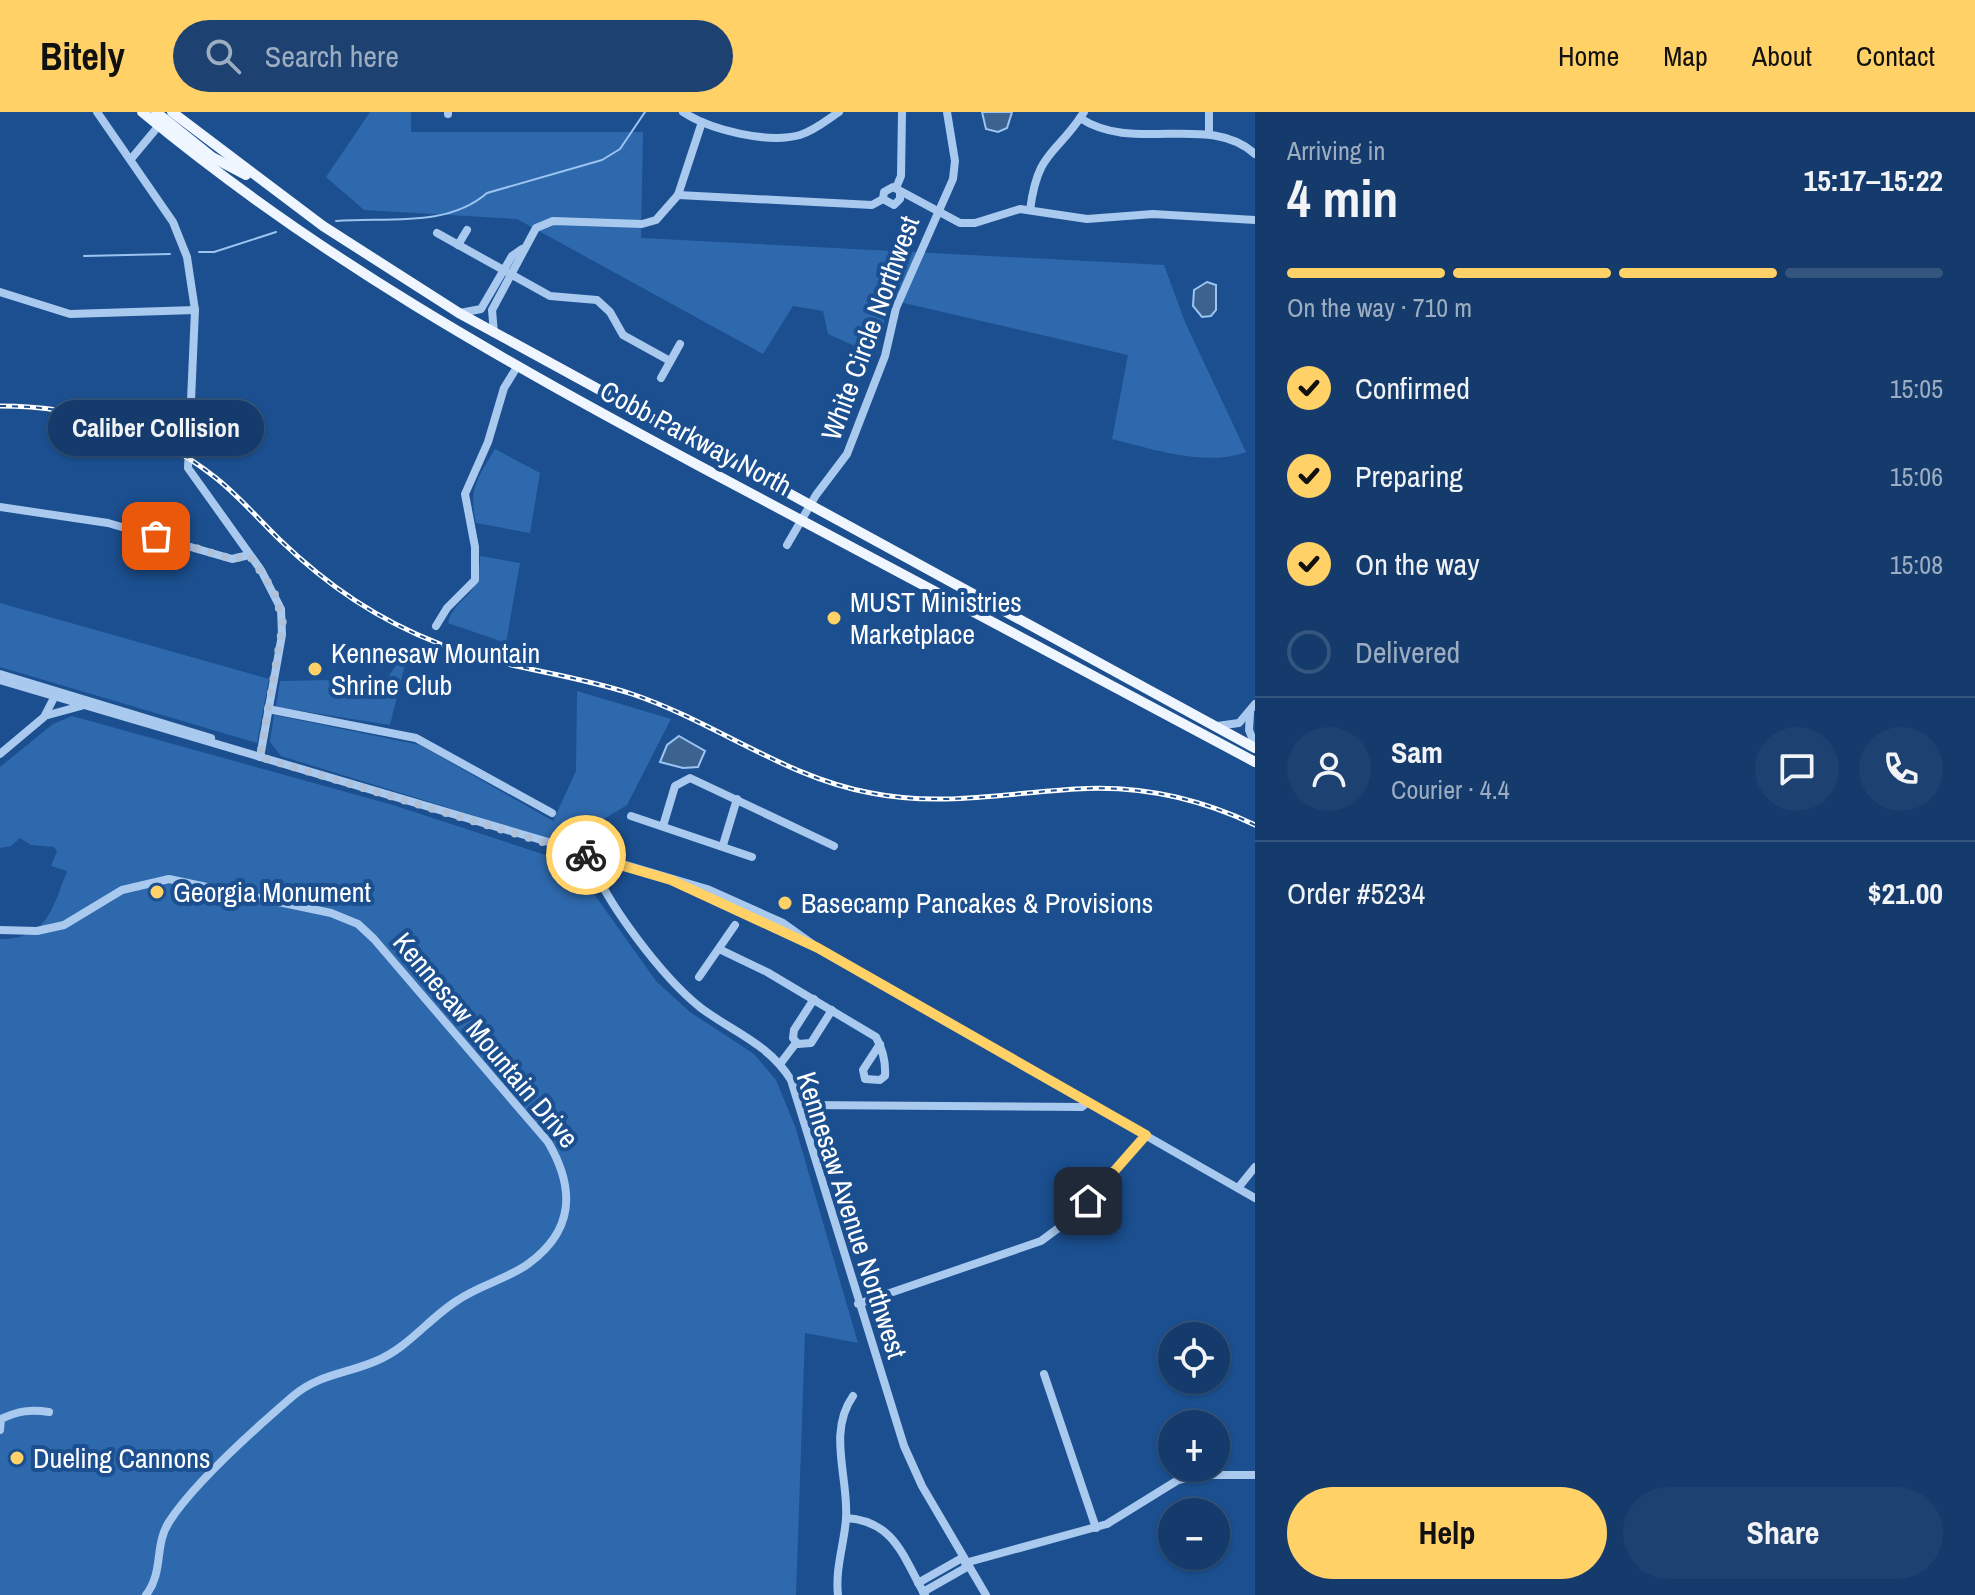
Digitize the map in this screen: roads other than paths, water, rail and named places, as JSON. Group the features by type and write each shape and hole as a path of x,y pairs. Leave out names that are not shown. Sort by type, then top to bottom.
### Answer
{"main road":[{"name":"Cobb Parkway North","path":"142,112 164,116 323,226 494,333 1255,746"},
{"name":"Cobb Parkway North","path":"164,116 341,261 426,316 800,521 1255,762"}],"street":[{"path":"97,112 180,234 192,281 195,310 187,463 274,591 282,617 260,757"},
{"path":"683,112 738,134 792,136 806,133 839,112"},
{"path":"883,199 894,205 900,199 902,112"},
{"name":"White Circle Northwest","path":"787,545 810,505 847,454 882,367 896,308 954,171 947,112"},
{"path":"1209,112 1209,130"},
{"path":"1030,210 1033,188 1043,160 1082,115 1112,133 1209,130 1230,133 1255,154"},
{"path":"131,159 164,116"},
{"path":"459,313 481,309 536,228 553,221 652,222 664,214 678,195 702,122"},
{"path":"678,195 872,205 883,199 886,189 898,191 936,213 969,223 1012,210 1087,219 1153,214 1255,220"},
{"path":"458,245 467,230"},
{"path":"437,233 550,296 597,300 610,312 623,335 670,361"},
{"path":"494,333 491,315 508,273"},
{"path":"0,292 70,314 195,310"},
{"path":"661,378 680,344"},
{"path":"436,626 447,608 475,580 476,556 465,494 488,442 502,393 517,367"},
{"path":"0,507 108,523 232,559 249,555"},
{"path":"0,677 260,757"},
{"path":"0,677 37,691 56,693 88,706 734,899 783,923 818,948 1255,1198"},
{"path":"37,691 45,706 43,718"},
{"path":"43,718 56,693"},
{"path":"0,754 43,718 65,707 88,706"},
{"path":"1215,726 1239,723 1253,708"},
{"path":"1253,708 1249,730 1255,746"},
{"path":"268,709 416,738 552,813"},
{"path":"663,826 675,786 682,780 695,779 834,846"},
{"path":"723,845 737,799"},
{"path":"631,816 752,857"},
{"name":"Kennesaw Avenue Northwest","path":"589,856 599,880 667,975 697,1004 755,1042 780,1064 800,1105 858,1304 910,1458 986,1595"},
{"name":"Kennesaw Mountain Drive","path":"0,930 37,931 64,925 122,890 169,879 345,918 358,924 374,939 548,1142 564,1170 567,1207 551,1242 527,1264 460,1298 391,1353 368,1364 325,1375 293,1397 191,1495 168,1523 160,1545 160,1570 146,1595"},
{"path":"699,977 735,925"},
{"path":"719,949 814,999 870,1033 880,1044"},
{"path":"780,1064 796,1043 794,1030 814,999"},
{"path":"796,1043 811,1043 832,1010"},
{"path":"800,1105 1082,1107 1088,1102"},
{"path":"858,1304 1041,1241 1072,1218 1146,1135"},
{"path":"1238,1188 1255,1167"},
{"path":"1044,1374 1096,1528"},
{"path":"838,1595 837,1570 846,1518 840,1434 843,1413 853,1396"},
{"path":"0,1430 1,1419 8,1416 30,1409 49,1412"},
{"path":"846,1518 868,1520 884,1528 922,1590 965,1562 1118,1520 1178,1480 1200,1475 1255,1475"}],"waterway":[{"path":"336,221 415,219 454,212 487,193 602,160 620,149 645,112"},
{"path":"199,252 214,252 276,232"},
{"path":"84,256 170,254"}],"railway":[{"path":"0,406 59,410 87,416 141,433 167,446 225,485 298,557 335,587 417,635 487,659 632,694 809,775 871,793 922,799 1123,789 1168,795 1212,807 1255,825"}],"place":[{"name":"Caliber Collision","path":"156,536"},
{"name":"MUST Ministries Marketplace","path":"834,618"},
{"name":"Kennesaw Mountain Shrine Club","path":"315,669"},
{"name":"Georgia Monument","path":"157,892"},
{"name":"Basecamp Pancakes & Provisions","path":"785,903"},
{"name":"Dueling Cannons","path":"17,1458"}]}
